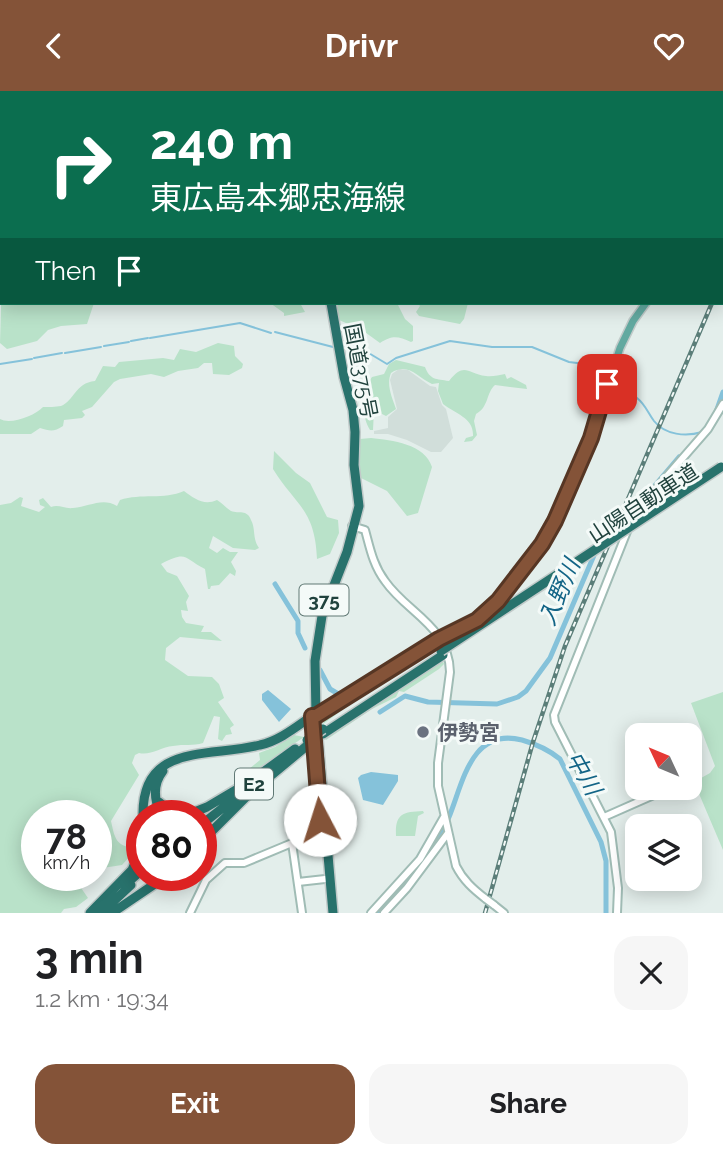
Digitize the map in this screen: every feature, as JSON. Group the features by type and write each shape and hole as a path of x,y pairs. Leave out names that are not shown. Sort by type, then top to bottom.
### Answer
{"highway":[{"name":"国道375号","path":"331,305 344,377 353,410 359,506 319,627 314,683 313,717 322,840 331,913"},
{"name":"山陽自動車道","path":"217,813 323,731 722,468"},
{"name":"国道375号","path":"313,717 331,913"},
{"path":"150,800 150,777 168,762 264,744 313,717"},
{"name":"山陽自動車道","path":"217,807 250,781 308,742"},
{"path":"217,826 308,742"},
{"path":"217,801 250,781"},
{"path":"148,800 150,793"},
{"path":"150,793 154,800"},
{"path":"150,793 156,800"},
{"path":"92,913 126,876"},
{"path":"92,913 126,886"},
{"path":"100,913 126,888"},
{"path":"112,913 144,891"}],"main road":[{"path":"313,717 439,639 457,632 486,614 548,536 591,438 626,334 645,305"}],"street":[{"path":"617,913 614,842 554,715 634,514 708,429 723,404"},
{"path":"353,527 365,530 372,558 385,581 428,622 449,659 437,775 444,817 461,876 504,913"},
{"path":"604,817 643,800"},
{"path":"371,913 420,859 444,817"},
{"path":"384,913 414,880 448,831"},
{"path":"190,913 206,880 225,863 244,863 292,842 322,840"},
{"path":"292,842 302,913"},
{"path":"298,882 325,879"}],"shaded area":[{"path":"399,369 408,370 430,386 436,387 446,409 453,438 441,452 431,452 388,434 374,434 374,431 388,428 388,417 397,409 390,380 392,374"}],"green space":[{"path":"1,305 93,305 87,324 48,330 37,341 7,349 0,343"},
{"path":"273,305 301,305 305,312 284,316 284,313"},
{"path":"338,305 398,305 405,319 413,326 413,341 395,337 380,343 337,317"},
{"path":"468,305 460,324 419,316 416,312 420,306"},
{"path":"218,343 234,346 235,356 243,364 242,368 229,375 213,374 212,363 204,363 198,368 178,371 164,377 151,374 120,379 114,382 92,407 82,411 85,415 82,418 64,420 63,426 54,430 40,428 31,434 0,434 0,419 22,419 43,407 65,404 79,388 95,381 103,366 115,367 119,362 163,358 174,360 180,349 196,352"},
{"path":"396,360 425,367 431,377 449,381 463,370 488,376 505,374 507,379 511,377 526,385 527,389 495,385 483,408 476,414 474,421 477,435 472,441 464,442 466,438 473,436 471,425 443,404 438,391 439,383 432,384 407,370 397,370 391,373 389,382 396,409 386,416 374,410 373,430 370,430 364,411 368,382 372,377 384,374 389,364"},
{"path":"371,438 407,445 428,459 432,467 418,513 407,516 387,491 359,477 360,439"},
{"path":"274,451 310,483 327,517 338,520 339,533 330,554 317,559 313,529 308,518 273,469"},
{"path":"184,491 200,501 217,500 231,511 247,514 259,548 233,548 213,536 209,548 217,553 223,548 238,552 231,562 236,571 235,576 230,573 219,585 211,586 210,589 205,569 189,559 176,557 161,564 167,572 177,576 189,596 186,602 188,611 181,610 186,623 204,626 201,632 211,632 222,641 180,637 166,648 165,660 188,676 212,677 219,684 224,698 218,702 234,725 230,728 232,734 226,735 222,741 218,739 220,717 214,716 203,743 177,745 135,755 132,763 139,775 112,819 112,800 21,800 21,891 83,891 88,898 61,913 0,913 0,505 11,503 20,497 23,498 21,506 39,512 45,507 40,505 39,500 43,498 51,507 73,508 101,502 117,506 120,500 128,498"},
{"path":"432,649 436,650 363,695 323,724 332,712 383,679 390,678 392,673"},
{"path":"443,661 444,664 439,669 404,692 399,691 396,697 372,709 326,740 325,738"},
{"path":"723,692 723,850 702,800 702,778 715,766 702,732 702,723 699,723 691,703"},
{"path":"294,735 304,737 244,778 243,774 260,760 259,753"},
{"path":"423,811 424,813 418,816 415,836 396,836 397,823 401,816"},
{"path":"112,824 116,838 126,846 126,861 122,865 112,867"}],"water":[{"path":"268,690 291,709 279,722 262,700 262,694"},
{"path":"371,772 398,775 398,781 383,805 363,800 358,778"}],"waterway":[{"path":"150,338 240,323 271,333"},
{"path":"275,332 333,347"},
{"path":"131,341 148,338"},
{"path":"341,346 357,346 387,364 396,358 450,341 492,347 532,347 569,362 593,365 607,382"},
{"path":"104,346 129,342"},
{"path":"65,353 101,347"},
{"path":"34,358 62,353"},
{"path":"0,364 32,359"},
{"path":"611,386 637,398 654,421 664,429 683,434 702,432"},
{"name":"入野川","path":"716,412 723,392"},
{"name":"入野川","path":"380,712 405,696 428,702 497,704 518,697 526,691 550,658 601,539 624,522 679,457"},
{"name":"入野川","path":"275,584 298,621 298,633 305,648"},
{"name":"入野川","path":"320,670 330,689 340,695"},
{"name":"中川","path":"432,851 449,817 465,774 480,750 491,742 505,738 532,743 560,759 601,842 606,861 606,913"},
{"name":"中川","path":"376,913 417,870"}],"railway":[{"path":"485,913 533,742 565,646 711,305"}],"place":[{"name":"伊勢宮","path":"423,732"}],"route":[{"path":"320,820 312,716 439,639 477,620 498,601 548,536 591,438 607,384"}]}
